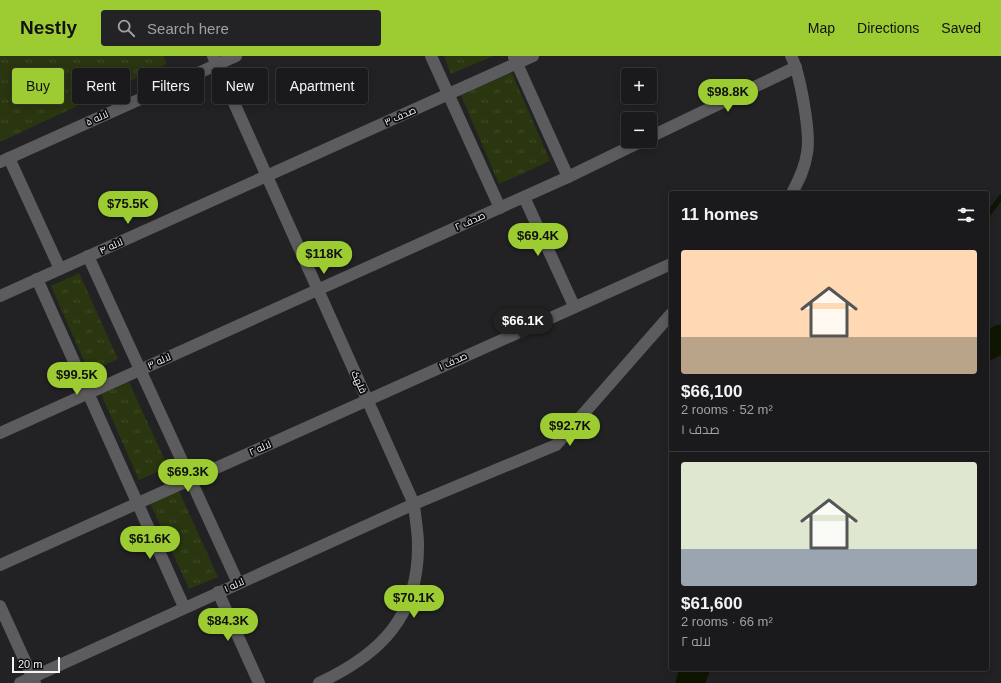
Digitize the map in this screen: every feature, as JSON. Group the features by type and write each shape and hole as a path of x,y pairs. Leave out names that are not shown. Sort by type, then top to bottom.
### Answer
{"street":[{"name":"لاله ۵","path":"5,160 215,60 236,56"},
{"path":"431,56 500,208"},
{"name":"صدف ۳","path":"266,175 448,94 515,60 533,56"},
{"name":"قلهک","path":"215,60 366,400 414,504 418,544 413,590 403,616 381,643 341,672 319,683"},
{"path":"515,60 568,177"},
{"path":"657,133 794,61 805,112 808,151 803,173 793,191"},
{"name":"صدف ۲","path":"317,290 568,177 628,148"},
{"path":"5,160 60,269"},
{"name":"لاله ۴","path":"0,296 266,175"},
{"path":"524,197 574,306"},
{"path":"88,256 238,583"},
{"name":"صدف ۱","path":"366,400 669,265"},
{"path":"37,279 139,502 184,607"},
{"name":"لاله ۳","path":"0,433 317,290"},
{"name":"لاله ۱","path":"20,683 34,680 184,607 414,504 556,445 669,316"},
{"name":"لاله ۲","path":"0,565 366,400"},
{"path":"218,592 259,683"},
{"path":"0,606 34,680"}],"green space":[{"path":"0,56 163,56 167,64 158,68 138,68 138,78 130,81 130,68 72,68 72,104 81,104 0,142"},
{"path":"444,56 493,56 451,74"},
{"path":"512,73 550,161 499,184 461,95"},
{"path":"79,273 118,359 89,372 51,286"},
{"path":"129,382 168,467 139,480 101,394"},
{"path":"179,491 218,577 189,589 150,503"}],"waterway":[{"path":"989,213 1001,197"},
{"path":"989,345 1001,339"},
{"path":"690,683 694,671"}]}
